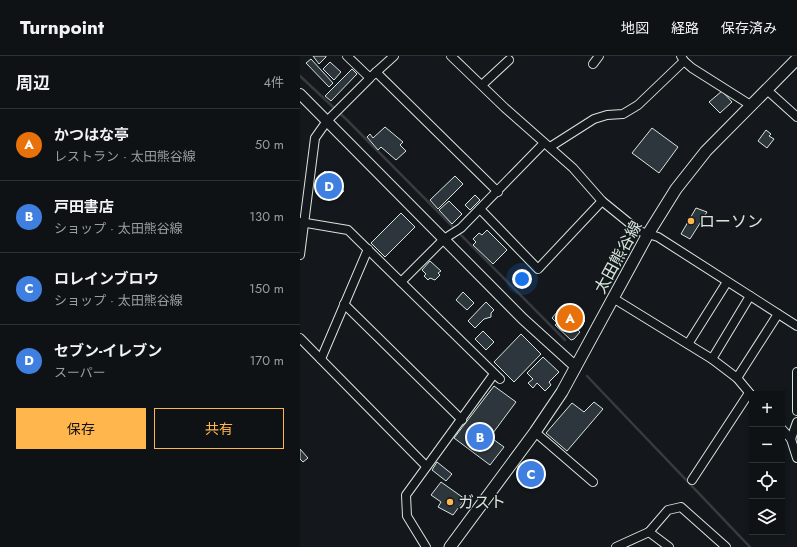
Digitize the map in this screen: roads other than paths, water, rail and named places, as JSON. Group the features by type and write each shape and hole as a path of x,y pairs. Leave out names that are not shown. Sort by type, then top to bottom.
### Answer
{"main road":[{"name":"太田熊谷線","path":"450,547 535,432 576,367 648,234 676,189 692,167 797,59"}],"street":[{"path":"347,56 370,78"},
{"path":"300,255 302,222 315,138 330,118 394,56"},
{"path":"451,56 573,168 602,201 639,231 658,237 797,326"},
{"path":"593,64 599,56"},
{"path":"401,282 444,239 458,231 547,145 594,119 607,115 623,114 638,105 682,58 752,106"},
{"path":"482,85 509,60"},
{"path":"376,72 498,192"},
{"path":"767,90 797,117"},
{"path":"300,94 330,118 444,239 540,334 576,367"},
{"path":"480,209 538,269 602,201"},
{"path":"302,222 348,230 497,377 426,466 406,495 407,516 426,547"},
{"path":"321,359 368,249"},
{"path":"688,344 727,282"},
{"path":"712,360 750,296"},
{"path":"613,298 712,360 737,378 749,392"},
{"path":"344,304 462,420"},
{"path":"737,378 778,314"},
{"path":"300,338 426,466"},
{"path":"797,372 797,411"},
{"path":"692,480 749,397"},
{"path":"791,439 797,422"},
{"path":"535,432 593,482"},
{"path":"785,432 791,439 797,458"},
{"path":"616,547 649,532 668,510 681,507 726,547"},
{"path":"649,532 668,547"}],"waterway":[{"path":"300,76 347,120 565,340"},
{"path":"587,376 750,547"}],"place":[{"name":"セブン-イレブン","path":"329,186"},
{"name":"ローソン","path":"691,221"},
{"name":"かつはな亭","path":"570,318"},
{"name":"戸田書店","path":"480,437"},
{"name":"ロレインブロウ","path":"531,474"},
{"name":"ガスト","path":"450,502"}]}
